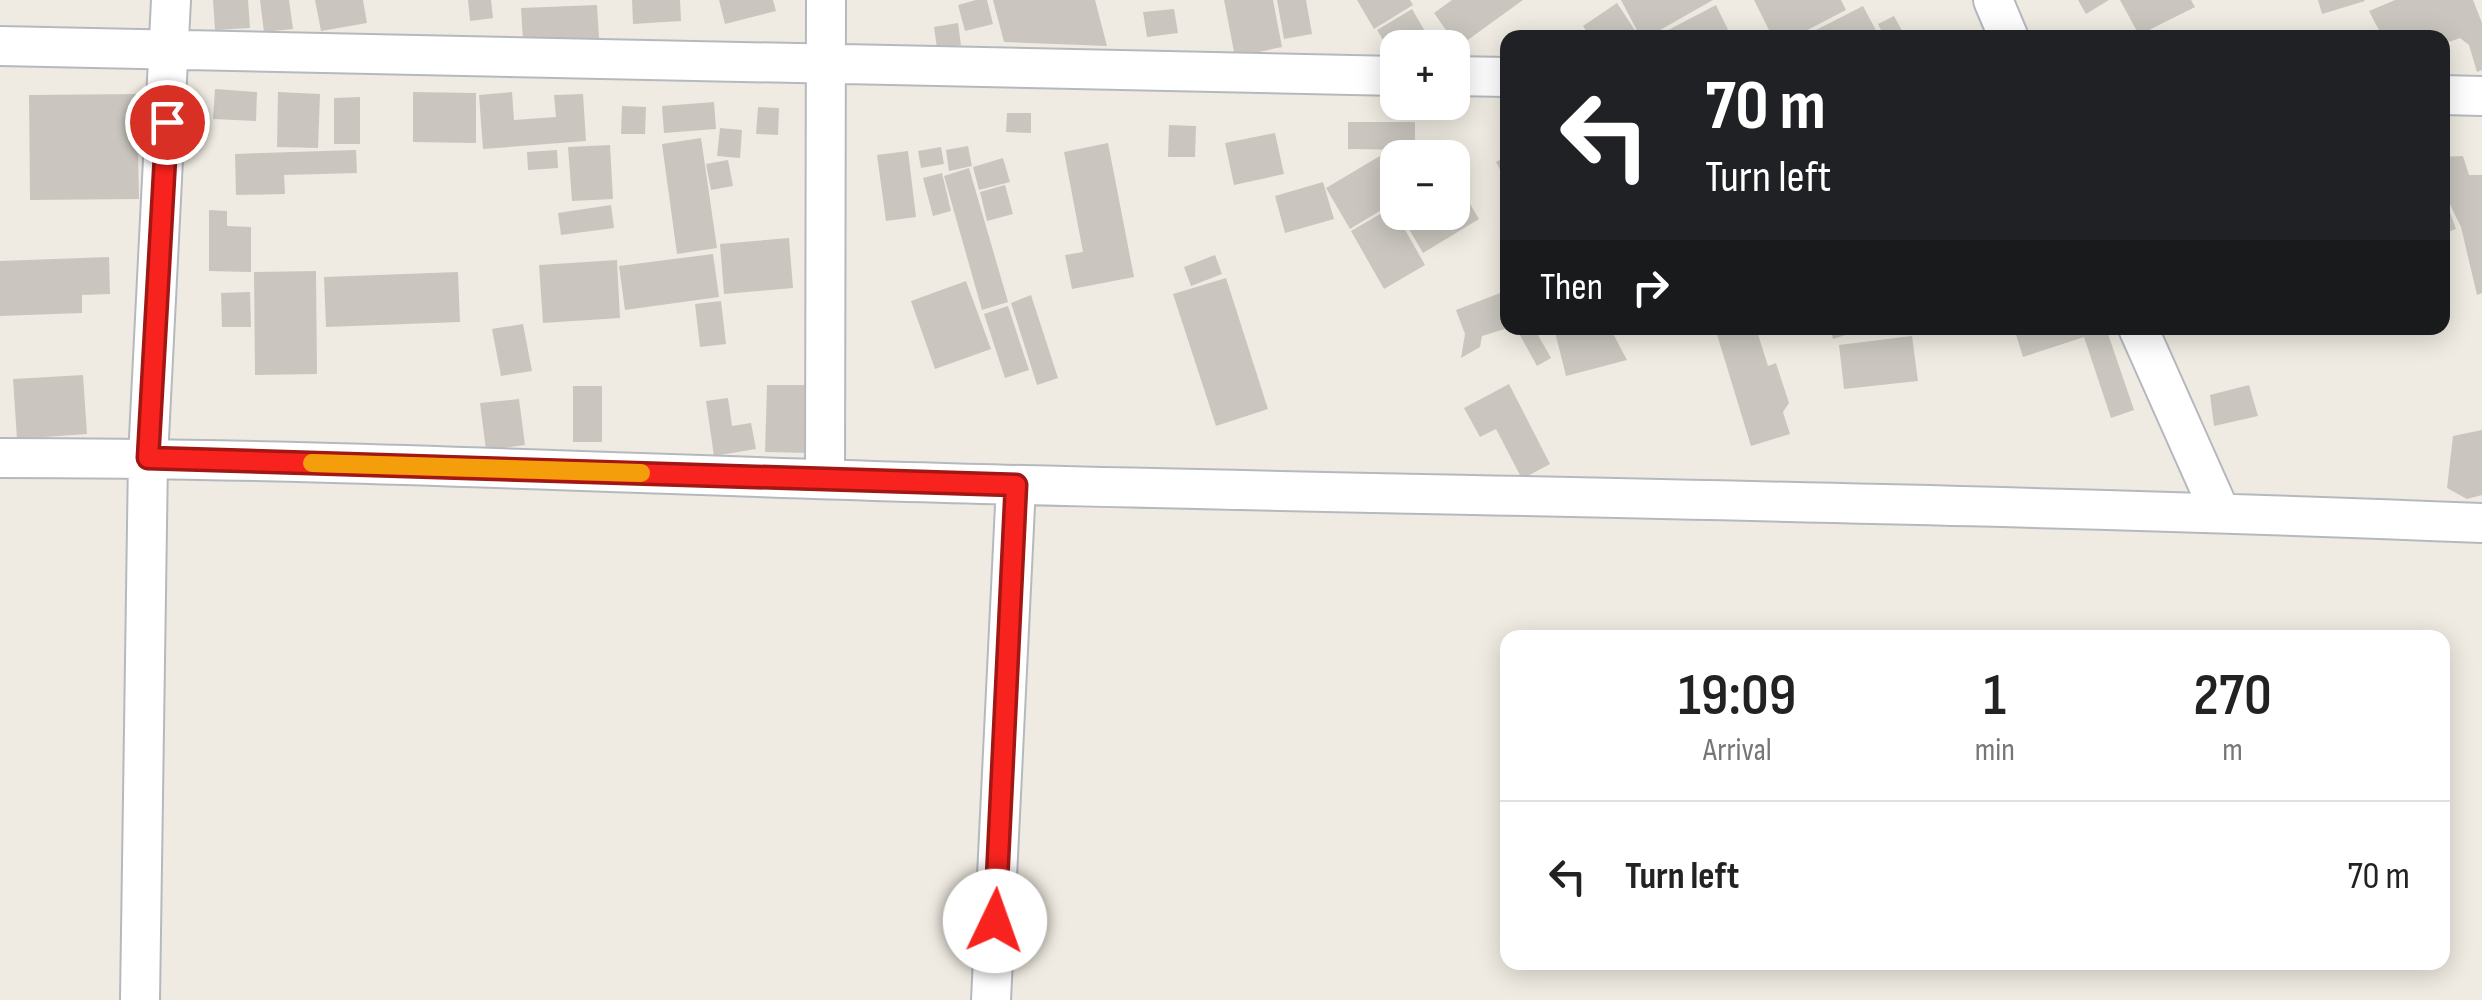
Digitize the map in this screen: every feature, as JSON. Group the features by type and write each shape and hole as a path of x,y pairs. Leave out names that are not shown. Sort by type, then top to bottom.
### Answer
{"street":[{"path":"140,1000 148,458 172,47 171,0"},
{"path":"825,479 826,0"},
{"path":"1993,0 2006,30"},
{"path":"0,46 1380,76"},
{"path":"1470,77 1500,78"},
{"path":"2450,96 2482,96"},
{"path":"2141,335 2220,512"},
{"path":"0,458 148,458 1016,485 2220,512 2482,523"},
{"path":"991,1000 1016,485"}],"building":[{"path":"213,0 248,0 250,28 215,30"},
{"path":"260,0 289,0 293,29 264,32"},
{"path":"315,0 363,0 367,23 321,31"},
{"path":"468,0 491,0 493,18 470,21"},
{"path":"632,0 680,0 681,21 633,24"},
{"path":"719,0 773,0 776,11 725,24"},
{"path":"987,0 993,24 965,31 958,5"},
{"path":"993,0 1095,0 1107,46 1004,42"},
{"path":"1224,0 1273,0 1282,47 1235,57"},
{"path":"1277,0 1306,0 1312,34 1284,39"},
{"path":"1357,0 1410,0 1413,5 1374,29"},
{"path":"1452,0 1523,0 1470,38 1470,30 1446,30 1434,13"},
{"path":"1621,0 1713,0 1660,30 1637,30"},
{"path":"1754,0 1841,0 1846,10 1807,30 1769,30"},
{"path":"2078,0 2109,0 2086,14"},
{"path":"2120,0 2191,0 2195,7 2149,30 2136,30"},
{"path":"2318,0 2364,0 2365,1 2322,14"},
{"path":"2395,0 2473,0 2482,23 2482,70 2477,72 2469,45 2460,38 2450,42 2450,30 2379,30 2369,11"},
{"path":"1617,3 1635,30 1586,30 1583,26"},
{"path":"597,5 599,38 523,41 521,8"},
{"path":"1716,5 1728,30 1668,30"},
{"path":"1863,6 1876,30 1816,30"},
{"path":"1174,9 1178,33 1147,37 1143,12"},
{"path":"1412,9 1424,30 1380,30 1380,35 1377,30"},
{"path":"1894,16 1902,30 1881,30 1878,24"},
{"path":"958,23 961,45 937,48 934,27"},
{"path":"215,89 257,92 256,121 213,119"},
{"path":"278,92 320,94 318,148 277,147"},
{"path":"413,92 476,93 476,143 413,142"},
{"path":"512,92 514,120 556,117 554,95 583,94 586,141 483,149 479,95"},
{"path":"137,94 139,199 30,200 29,95"},
{"path":"360,97 360,144 334,144 334,98"},
{"path":"714,102 716,129 664,133 662,106"},
{"path":"622,106 646,107 645,134 621,134"},
{"path":"758,107 779,108 778,135 756,134"},
{"path":"1007,113 1031,113 1031,133 1006,132"},
{"path":"1348,122 1415,122 1415,140 1380,140 1380,149 1348,149"},
{"path":"1169,125 1196,126 1195,157 1168,157"},
{"path":"720,128 742,130 740,158 717,156"},
{"path":"1275,133 1284,174 1234,185 1225,143"},
{"path":"701,138 717,248 677,254 662,144"},
{"path":"1108,143 1134,277 1072,289 1065,255 1083,252 1064,152"},
{"path":"610,145 613,199 572,201 568,147"},
{"path":"968,146 972,166 949,171 946,150"},
{"path":"941,147 944,164 921,168 918,151"},
{"path":"356,150 357,173 284,175 285,194 236,195 235,154"},
{"path":"557,150 558,168 528,170 527,152"},
{"path":"908,151 916,217 886,221 877,155"},
{"path":"1380,156 1380,211 1350,229 1326,188"},
{"path":"2463,156 2469,175 2482,175 2482,293 2477,295 2461,227 2450,204 2450,157"},
{"path":"1003,158 1010,182 979,190 973,167"},
{"path":"728,160 733,186 711,190 706,164"},
{"path":"969,168 1008,302 982,310 944,176"},
{"path":"942,173 951,211 933,216 923,178"},
{"path":"1323,182 1334,219 1285,233 1275,196"},
{"path":"1005,185 1013,214 987,221 980,192"},
{"path":"1470,204 1479,219 1470,224"},
{"path":"611,205 614,228 561,235 558,213"},
{"path":"209,210 227,211 227,226 251,227 251,272 209,271"},
{"path":"1380,214 1380,230 1405,230 1425,265 1384,289 1351,231"},
{"path":"1410,230 1461,230 1423,253"},
{"path":"789,238 793,288 724,294 720,244"},
{"path":"713,254 719,297 625,310 619,266"},
{"path":"1215,255 1222,274 1191,286 1184,267"},
{"path":"109,257 110,294 82,295 82,313 0,316 0,261"},
{"path":"617,260 620,318 543,323 539,265"},
{"path":"316,271 317,374 255,375 254,272"},
{"path":"458,272 460,322 326,327 324,277"},
{"path":"1226,278 1268,409 1216,426 1173,294"},
{"path":"966,281 991,349 935,369 911,301"},
{"path":"250,292 251,327 222,327 221,293"},
{"path":"1500,293 1500,330 1482,336 1480,347 1461,358 1465,334 1456,310"},
{"path":"1031,295 1058,378 1037,385 1011,303"},
{"path":"721,301 726,344 700,347 695,304"},
{"path":"1008,306 1029,370 1005,378 984,314"},
{"path":"523,324 532,371 501,376 492,329"},
{"path":"1520,335 1538,335 1551,358 1537,366"},
{"path":"1556,335 1614,335 1627,360 1566,376"},
{"path":"1717,335 1758,335 1768,366 1776,363 1789,403 1783,412 1790,434 1751,446"},
{"path":"2016,335 2108,335 2134,410 2111,418 2084,337 2023,357"},
{"path":"1912,336 1918,381 1844,389 1839,345"},
{"path":"83,375 87,434 17,439 13,379"},
{"path":"1509,384 1550,464 1522,479 1496,429 1480,437 1464,408"},
{"path":"767,385 810,385 809,453 765,452"},
{"path":"2249,385 2258,416 2214,426 2210,395"},
{"path":"573,386 602,386 602,442 573,442"},
{"path":"728,398 732,426 751,423 756,449 714,456 706,401"},
{"path":"519,399 525,445 486,450 480,403"},
{"path":"2482,430 2482,495 2467,499 2447,488 2453,436"}],"slow traffic":[{"path":"312,463 641,473"}],"route":[{"path":"167,122 148,458 1016,485 995,921"}]}
